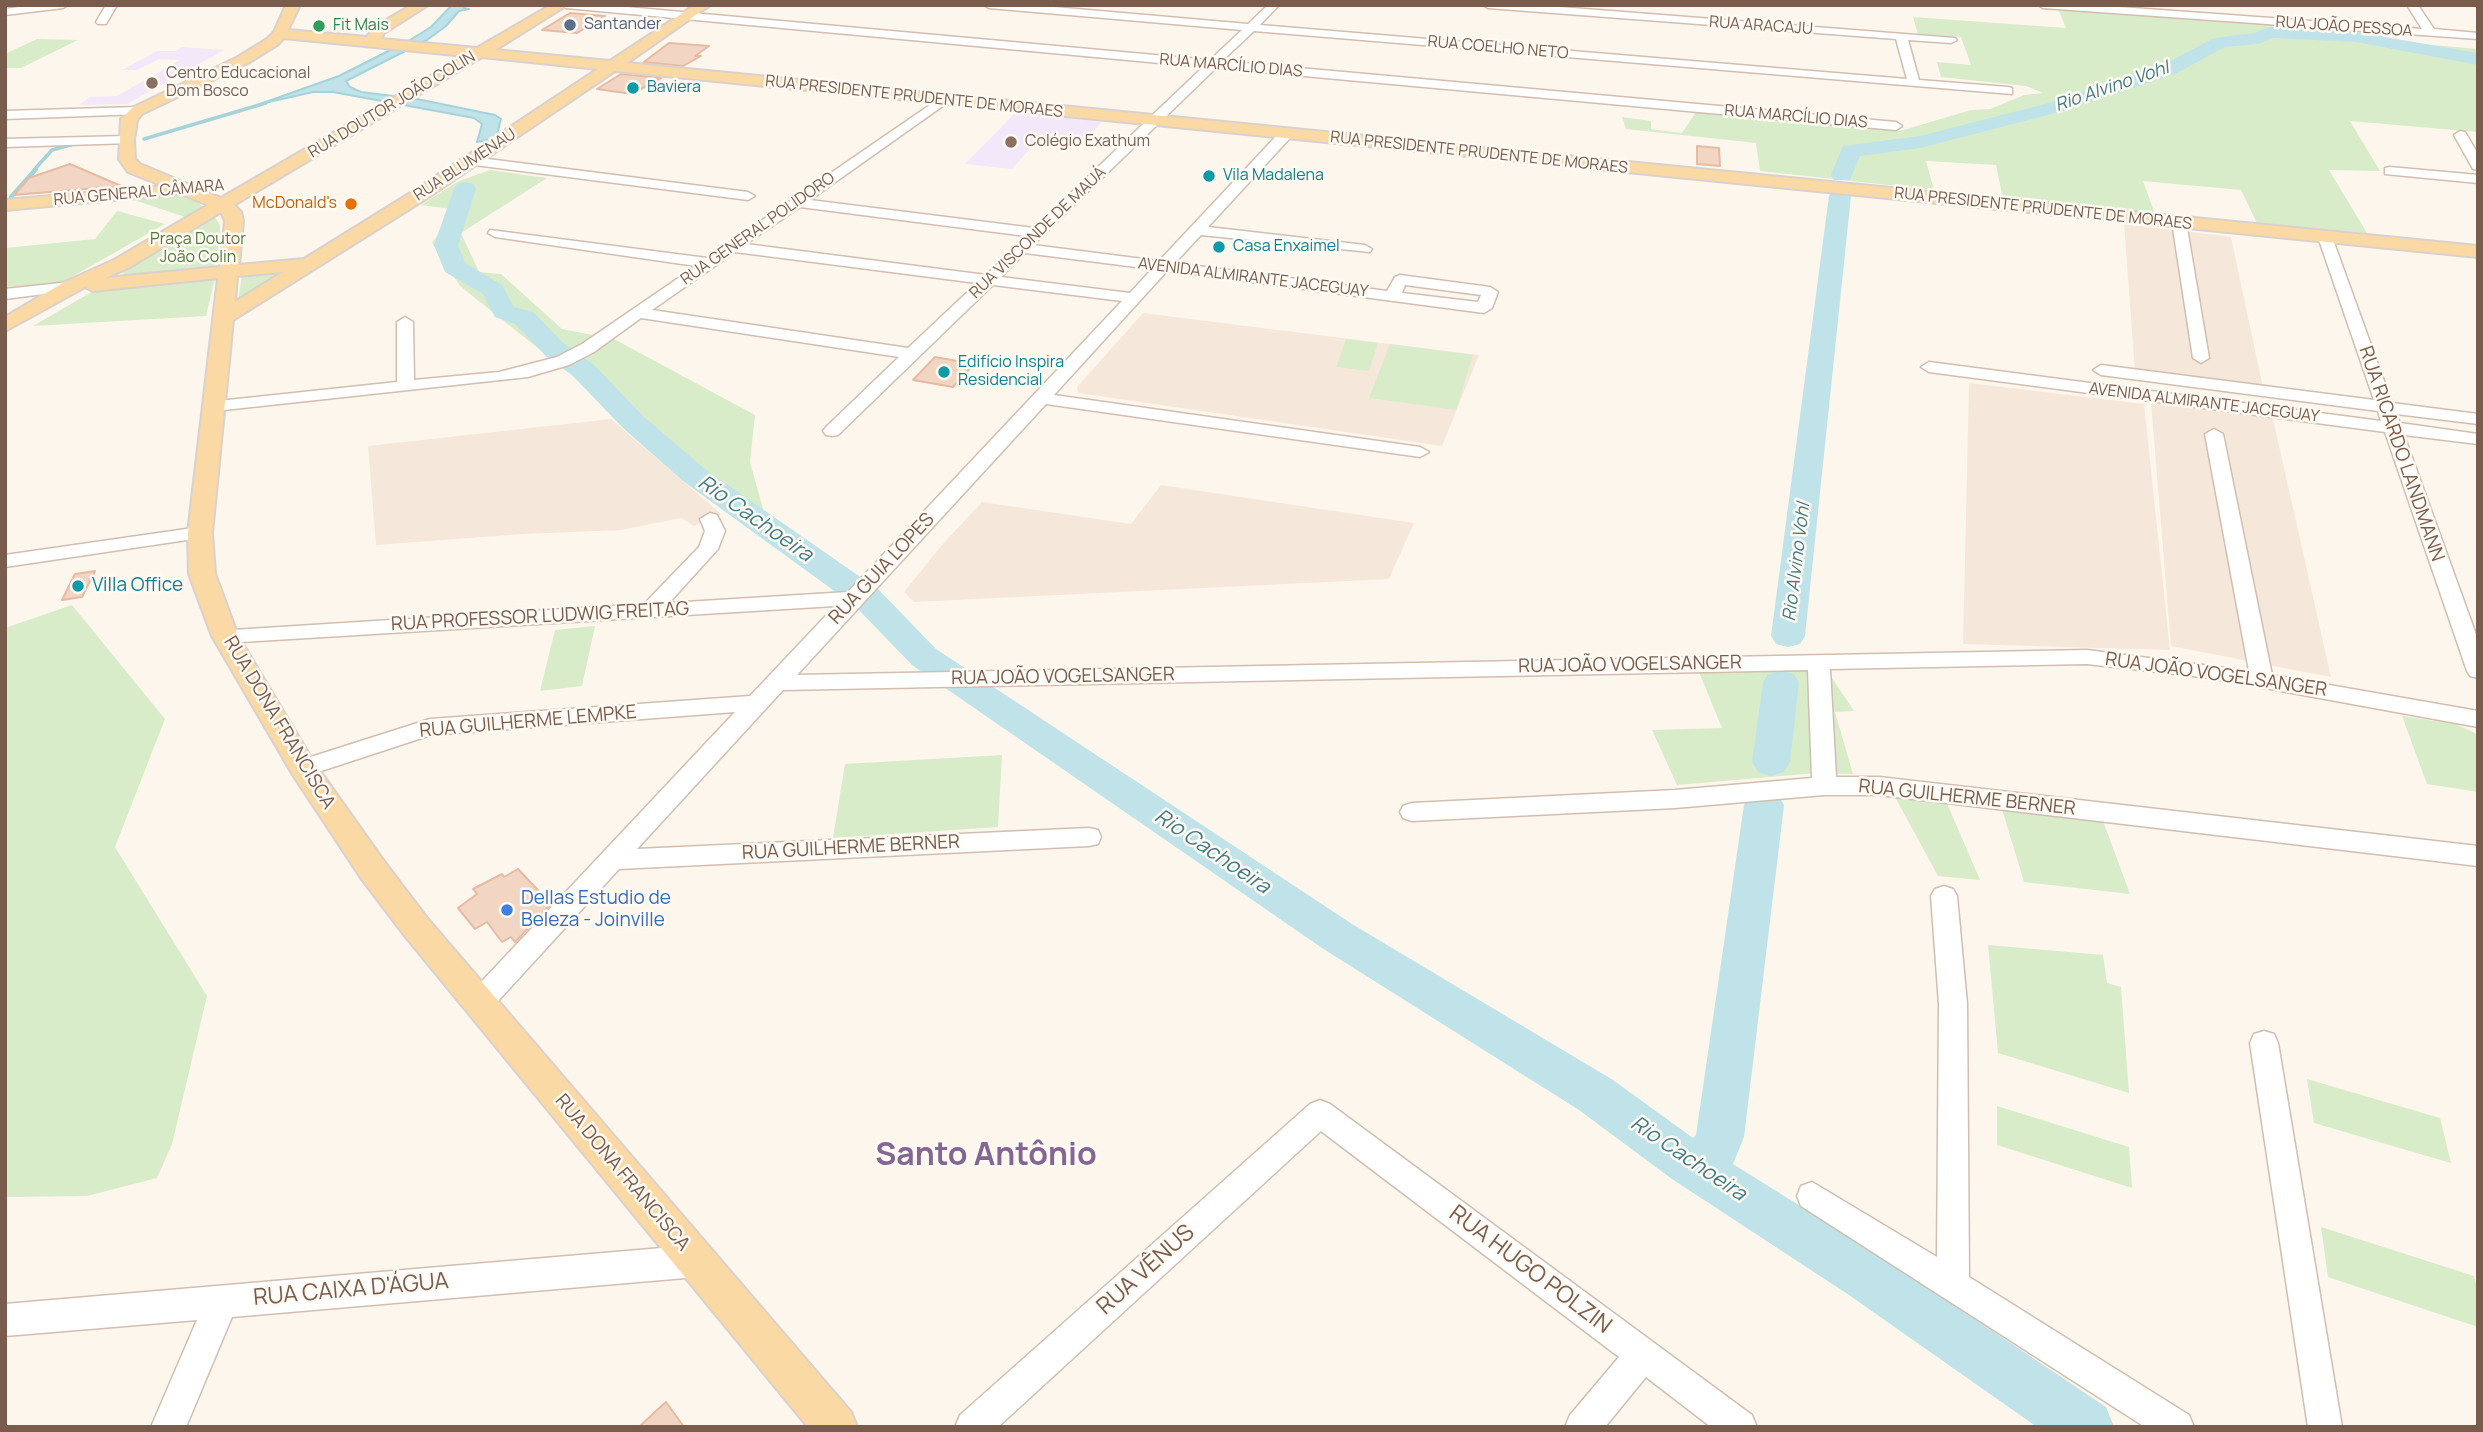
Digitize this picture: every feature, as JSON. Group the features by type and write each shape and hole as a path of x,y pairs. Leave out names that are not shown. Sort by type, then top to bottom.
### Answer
{"main road":[{"path":"223,205 155,179 130,164 126,139 129,119 137,111 257,52 280,33 293,5"},
{"path":"371,43 379,30 422,5"},
{"name":"RUA DOUTOR JOÃO COLIN","path":"89,285 564,5"},
{"name":"RUA BLUMENAU","path":"222,318 472,161 704,5"},
{"name":"RUA PRESIDENTE PRUDENTE DE MORAES","path":"280,33 2478,252"},
{"name":"RUA GENERAL CÂMARA","path":"5,205 183,190 272,176"},
{"path":"115,195 143,187 155,179"},
{"name":"RUA DONA FRANCISCA","path":"223,205 232,212 234,220 200,533 202,574 225,636 303,768 372,869 478,1004 836,1427"},
{"path":"5,335 89,285 309,263"},
{"path":"5,325 109,275 121,264"}],"street":[{"path":"5,12 63,5"},
{"path":"102,22 112,5"},
{"name":"RUA MARCÍLIO DIAS","path":"564,5 1896,126"},
{"name":"RUA COELHO NETO","path":"989,5 2008,91"},
{"name":"RUA VISCONDE DE MAUÁ","path":"832,431 1274,5"},
{"name":"RUA ARACAJU","path":"1488,5 1951,40"},
{"name":"RUA JOÃO PESSOA","path":"2042,5 2325,20 2478,36"},
{"path":"2412,5 2431,33"},
{"path":"1901,37 1914,83"},
{"name":"RUA GENERAL POLIDORO","path":"215,406 515,375 568,359 943,100"},
{"path":"5,115 137,111"},
{"name":"RUA GUIA LOPES","path":"478,1004 1286,134"},
{"path":"2460,135 2478,166"},
{"path":"5,143 126,139"},
{"path":"472,161 748,196"},
{"path":"2390,171 2478,179"},
{"path":"796,202 1037,233"},
{"path":"2179,222 2201,358"},
{"path":"1197,230 1365,249"},
{"path":"495,233 710,262"},
{"name":"RUA RICARDO LANDMANN","path":"2325,237 2478,671"},
{"path":"732,247 1134,298"},
{"name":"AVENIDA ALMIRANTE JACEGUAY","path":"1022,248 1484,308 1490,292"},
{"path":"1392,296 1400,280 1490,292"},
{"path":"5,294 89,285"},
{"path":"637,313 912,354"},
{"path":"405,322 406,386"},
{"name":"AVENIDA ALMIRANTE JACEGUAY","path":"1929,367 2478,439"},
{"name":"AVENIDA ALMIRANTE JACEGUAY","path":"2101,370 2478,419"},
{"path":"1041,398 1420,452"},
{"path":"2214,434 2262,679"},
{"path":"649,611 708,549 715,531 710,519"},
{"path":"5,561 200,533"},
{"name":"RUA PROFESSOR LUDWIG FREITAG","path":"225,636 649,611 860,593"},
{"name":"RUA JOÃO VOGELSANGER","path":"777,683 2087,657 2262,679 2478,719"},
{"path":"1819,661 1824,786"},
{"name":"RUA GUILHERME LEMPKE","path":"303,768 430,727 758,703"},
{"name":"RUA GUILHERME BERNER","path":"1412,812 1675,799 1824,786 1879,786 2478,856"},
{"name":"RUA GUILHERME BERNER","path":"612,860 1089,837"},
{"path":"1944,896 1953,1004 1953,1284"},
{"path":"2264,1043 2325,1427"},
{"name":"RUA HUGO POLZIN","path":"1320,1113 1740,1427"},
{"name":"RUA VÊNUS","path":"972,1427 1320,1113"},
{"path":"1812,1195 2177,1427"},
{"name":"RUA CAIXA D'ÁGUA","path":"5,1320 697,1261"},
{"path":"169,1427 222,1301"},
{"path":"1582,1427 1643,1354"}],"shaded area":[{"name":"Centro Educacional Dom Bosco","path":"182,47 224,50 127,104 79,105 90,97 117,96 180,60 159,59 137,70 122,70 157,51 176,51"},
{"name":"Colégio Exathum","path":"1016,112 1103,120 1082,145 1038,140 1012,169 965,164"},
{"path":"2124,224 2231,237 2263,388 2135,372"},
{"path":"1143,313 1479,355 1442,446 1078,393 1077,387"},
{"path":"1969,383 2144,404 2170,650 1963,644"},
{"path":"2151,403 2273,419 2331,677 2171,646"},
{"path":"611,419 721,514 694,526 681,518 621,530 376,545 368,446"},
{"path":"1161,485 1414,523 1389,579 914,602 904,592 941,546 982,502 1131,524"}],"green space":[{"path":"2058,9 2366,30 2398,42 2478,49 2478,132 2350,121 2380,171 2329,170 2367,233 2257,223 2241,190 2143,181 2155,214 2003,199 1996,165 1926,161 1934,190 1760,171 1756,143 1626,129 1622,117 1651,121 1651,129 1682,133 1696,112 1900,131 1971,110 1990,109 2024,95 2043,93 2026,86 1941,77 1937,62 1971,65 1961,37 1918,34 1913,17 2066,28"},
{"path":"37,39 78,40 21,68 5,68 5,54"},
{"path":"490,170 547,178 461,233 479,272 501,274 562,329 593,335 580,346 549,357 460,286 432,243 448,220 451,209 421,205 459,181"},
{"path":"153,195 178,195 202,206 191,219 131,199"},
{"path":"117,211 165,224 61,283 5,287 5,248 95,239"},
{"name":"Praça Doutor João Colin","path":"214,216 220,225 215,269 132,275 121,273"},
{"path":"287,271 238,301 242,275"},
{"path":"215,278 206,316 33,326 95,290"},
{"path":"614,339 755,415 750,462 766,520 729,489 717,485 716,479 676,458 656,429 645,426 640,418 613,411 613,397 600,384 603,379 582,367 580,358"},
{"path":"1346,339 1378,343 1369,371 1336,367"},
{"path":"1390,344 1473,355 1456,410 1369,398"},
{"path":"72,605 165,719 115,847 207,996 172,1144 157,1178 87,1196 5,1197 5,628"},
{"path":"595,626 582,686 540,691 555,630"},
{"path":"1826,669 1854,711 1835,712 1853,774 1816,773 1677,785 1652,730 1722,728 1699,672"},
{"path":"2402,716 2455,724 2475,733 2478,738 2478,792 2427,784"},
{"path":"1002,755 998,827 833,838 845,764"},
{"path":"1895,797 1946,801 1980,880 1938,876"},
{"path":"2002,809 2103,821 2130,894 2024,882"},
{"path":"1988,945 2103,955 2107,983 2121,987 2129,1093 1998,1053"},
{"path":"2307,1079 2440,1118 2451,1163 2314,1123"},
{"path":"1997,1106 2129,1147 2132,1188 1997,1145"},
{"path":"2321,1227 2474,1276 2478,1292 2478,1327 2328,1277"}],"water":[{"path":"452,5 466,5 464,8 469,9 459,11 446,26 427,40 346,81 350,87 361,92 417,99 495,115 501,119 496,138 477,142 482,124 474,118 333,92 313,92 260,104 339,76 410,40 431,27"}],"building":[{"name":"Santander","path":"570,13 605,16 577,33 542,30"},
{"path":"669,43 709,46 695,56 701,56 683,66 644,62"},
{"path":"621,74 661,78 632,94 597,89"},
{"path":"1697,146 1719,148 1720,166 1697,164"},
{"path":"70,164 121,186 14,195 29,178"},
{"name":"Edifício Inspira Residencial","path":"935,357 974,364 953,387 913,380"},
{"name":"Villa Office","path":"95,571 82,597 62,600 75,574"},
{"name":"Dellas Estudio de Beleza - Joinville","path":"518,869 551,904 515,942 511,937 502,942 487,922 475,929 458,908 477,894 473,889"},
{"path":"666,1402 684,1427 639,1427 656,1411"}],"waterway":[{"name":"Rio Alvino Vohl","path":"1842,175 1851,151 1920,142 2056,107 2168,70 2221,42 2258,38 2270,32 2356,37 2478,59"},
{"path":"144,139 266,103"},
{"path":"34,170 52,150 74,144"},
{"path":"11,197 36,169"},
{"name":"Rio Cachoeira","path":"465,189 446,245 454,267 493,290 504,312 524,318 555,350 583,370 634,423 694,475 867,598 924,657 1337,936 1596,1095 1689,1163"},
{"name":"Rio Alvino Vohl","path":"1788,636 1840,196"},
{"name":"Rio Alvino Vohl","path":"1771,762 1781,683"},
{"name":"Rio Alvino Vohl","path":"1689,1163 1705,1159 1715,1149 1720,1137 1764,805"},
{"name":"Rio Cachoeira","path":"1689,1163 1867,1277 2086,1427"}],"place":[{"name":"Santander","path":"570,25"},
{"name":"Fit Mais","path":"319,26"},
{"name":"Centro Educacional Dom Bosco","path":"152,83"},
{"name":"Baviera","path":"633,88"},
{"name":"Colégio Exathum","path":"1011,142"},
{"name":"Vila Madalena","path":"1209,176"},
{"name":"McDonald's","path":"351,204"},
{"name":"Casa Enxaimel","path":"1219,247"},
{"name":"Edifício Inspira Residencial","path":"944,372"},
{"name":"Villa Office","path":"78,586"},
{"name":"Dellas Estudio de Beleza - Joinville","path":"507,910"}],"district":[{"name":"Santo Antônio","path":"986,1156"}]}
